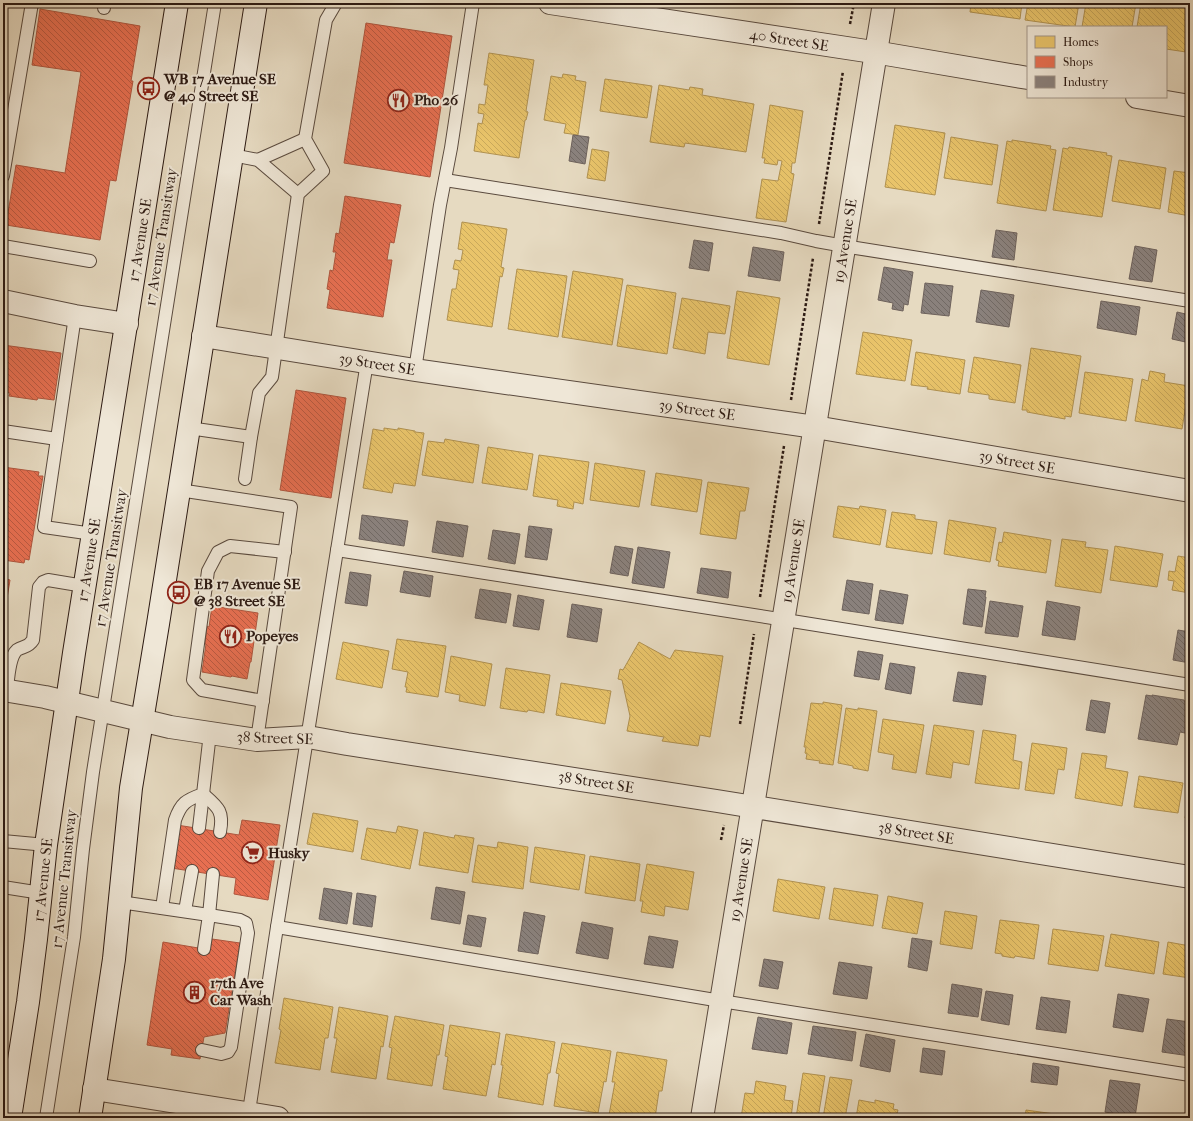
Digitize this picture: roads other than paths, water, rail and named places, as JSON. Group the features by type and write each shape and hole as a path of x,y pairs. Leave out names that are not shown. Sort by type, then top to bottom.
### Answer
{"street":[{"name":"17 Avenue SE","path":"10,1118 28,1002 46,846 84,586 177,3"},
{"path":"90,1118 114,959 131,788 256,3"},
{"name":"40 Street SE","path":"550,3 847,48 1027,78"},
{"name":"19 Avenue SE","path":"702,1118 884,3"},
{"path":"1143,98 1190,106"},
{"path":"3,301 75,316 127,324"},
{"name":"39 Street SE","path":"203,336 415,370 815,427 1190,491"},
{"name":"38 Street SE","path":"5,690 46,697 170,727 257,740 308,737 727,802 1190,877"},
{"path":"94,1089 249,1116 278,1118"}],"lane":[{"path":"3,176 32,3"},
{"name":"17 Avenue Transitway","path":"46,1118 70,971 87,812 214,3"},
{"path":"244,479 259,393 272,377 298,194 323,171 306,139 326,20 336,3"},
{"path":"415,370 473,3"},
{"path":"258,160 306,139"},
{"path":"232,155 258,160 298,194"},
{"path":"445,180 773,232 844,246 1190,301"},
{"path":"3,246 90,261"},
{"path":"75,316 44,527 92,534"},
{"path":"249,1116 277,927 367,362"},
{"path":"189,428 251,437"},
{"path":"3,431 58,439"},
{"path":"179,490 291,508 257,740"},
{"path":"263,701 202,690 193,680 208,571 218,552 230,546 285,552"},
{"path":"337,550 1190,685"},
{"path":"5,690 13,655 17,650 30,645 33,640 39,587 43,582 48,580 84,586"},
{"path":"199,828 210,733"},
{"path":"202,794 216,805 220,813 222,821 220,832"},
{"path":"162,908 175,820 178,810 189,799 202,794"},
{"path":"3,841 46,846"},
{"path":"185,911 192,871"},
{"path":"204,949 213,874"},
{"path":"3,887 41,893"},
{"path":"120,902 240,920 246,923 248,933 231,1047 228,1052 221,1054 202,1050"},
{"path":"277,927 721,1001 1190,1075"}],"place":[{"name":"WB 17 Avenue SE @ 40 Street SE","path":"149,88"},
{"name":"Pho 26","path":"398,100"},
{"name":"EB 17 Avenue SE @ 38 Street SE","path":"178,593"},
{"name":"Popeyes","path":"230,636"},
{"name":"Husky","path":"252,853"},
{"name":"17th Ave Car Wash","path":"194,992"}]}
